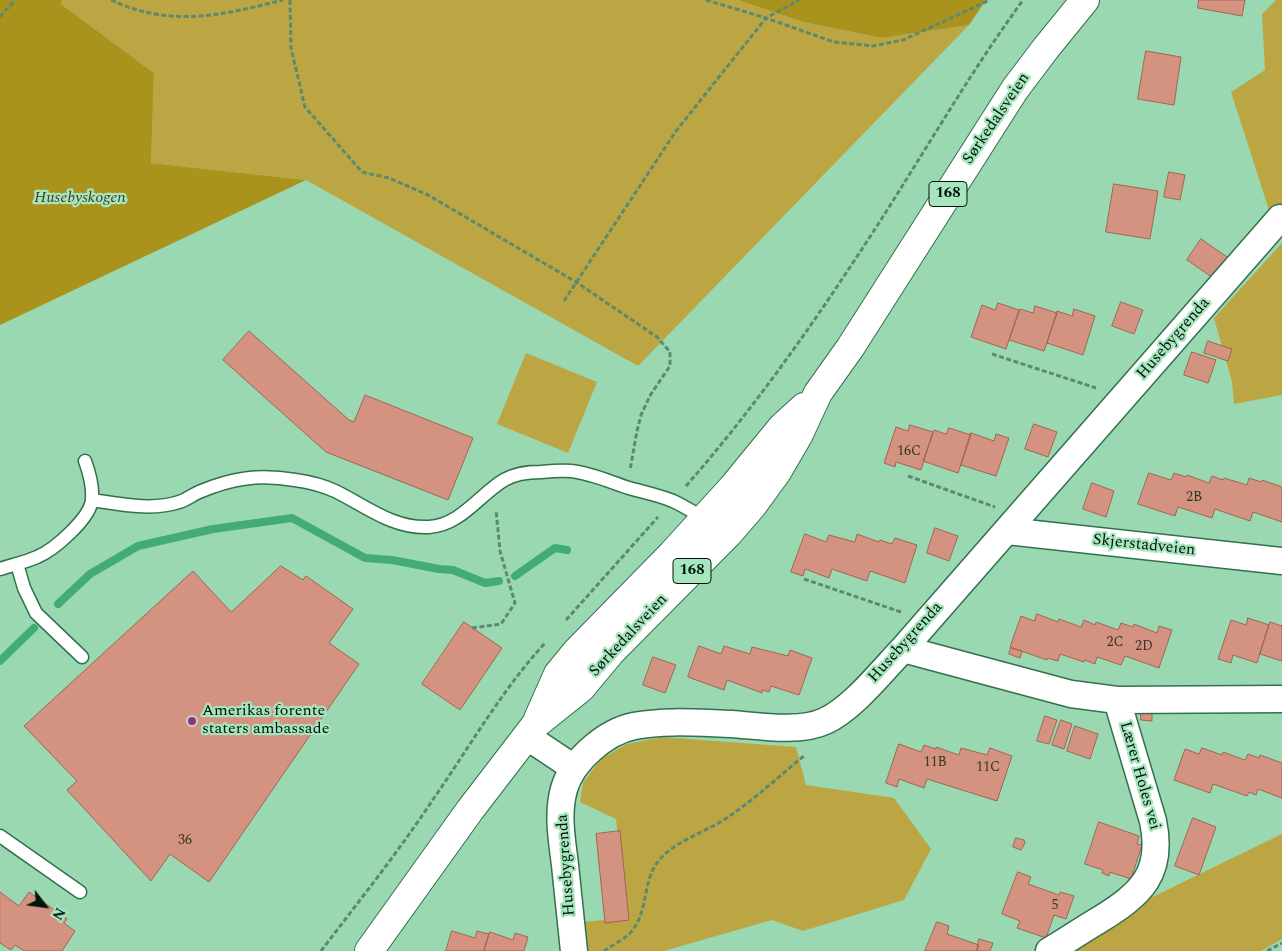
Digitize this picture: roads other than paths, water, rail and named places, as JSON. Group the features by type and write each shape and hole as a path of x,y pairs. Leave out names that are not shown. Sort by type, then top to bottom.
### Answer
{"main road":[{"name":"Sørkedalsveien","path":"531,730 581,688 611,652 728,534 753,505 777,472 798,436 818,393 850,348 1015,90 1085,0"},
{"name":"Sørkedalsveien","path":"369,951 531,730 558,674 576,652 705,519 782,427 818,393"}],"street":[{"name":"Husebygrenda","path":"574,951 560,822 564,789 574,768 590,749 609,736 631,726 679,722 784,727 808,726 825,721 839,713 856,698 902,649 1012,526 1280,218"},
{"name":"Skjerstadveien","path":"1012,526 1282,561"},
{"name":"Lærer Holes vei","path":"902,649 1071,694 1117,700 1282,699"},
{"name":"Lærer Holes vei","path":"1049,951 1120,906 1143,885 1155,861 1157,842 1153,821 1117,700"},
{"path":"531,730 574,768"}],"lane":[{"path":"0,569 38,557 65,539 83,518 92,500 89,474 85,461"},
{"path":"92,500 156,506 179,502 212,486 240,478 293,479 318,484 401,525 431,527 446,523 460,516 507,478 523,472 571,471 600,478 672,501 728,534"},
{"path":"17,564 24,588 36,612 82,657"},
{"path":"0,836 80,892"}],"waterway":[{"path":"58,604 90,574 138,546 213,529 292,518 365,558 392,560 453,570 485,583 499,581"},
{"path":"515,576 555,548 567,550"},
{"path":"0,661 34,628"}],"place":[{"name":"Amerikas forente staters ambassade","path":"192,721"}],"park label":[{"name":"Husebyskogen","path":"80,199"}]}
